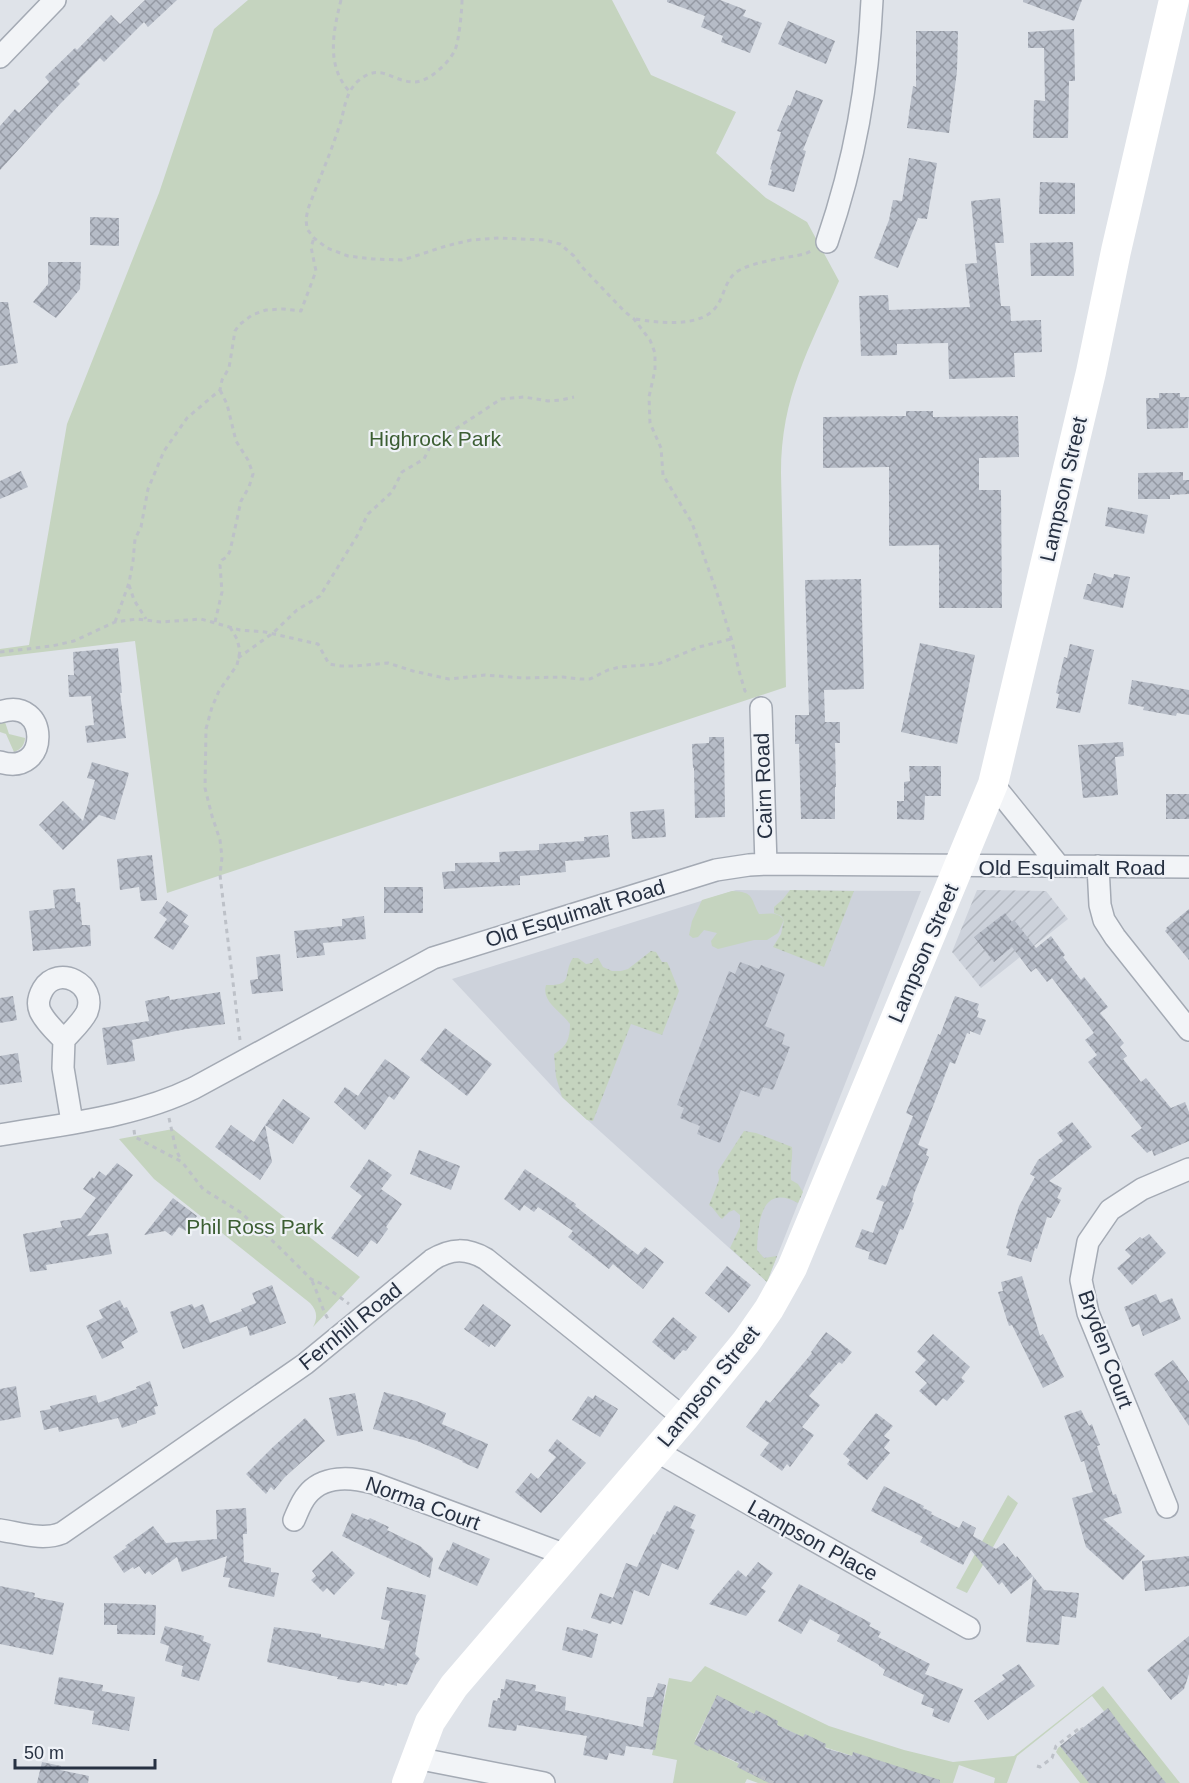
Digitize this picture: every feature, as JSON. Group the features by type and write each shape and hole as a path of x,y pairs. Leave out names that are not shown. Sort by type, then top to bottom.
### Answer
{"main road":[{"name":"Lampson Street","path":"411,1770 430,1722 454,1686 656,1451 746,1342 769,1309 792,1268 993,784 1119,239 1178,9"}],"street":[{"path":"0,57 56,0"},
{"path":"827,242 851,163 860,123 870,42 870,0"},
{"name":"Cairn Road","path":"761,708 765,864"},
{"path":"0,712 10,709 28,714 38,729 39,738 33,755 26,760 17,764 0,762"},
{"path":"993,784 1059,866"},
{"name":"Old Esquimalt Road","path":"0,1135 131,1111 163,1102 194,1088 433,958 700,874 732,867 765,864 1189,867"},
{"path":"1098,866 1100,906 1104,920 1189,1030"},
{"path":"64,1040 63,1068 72,1122"},
{"name":"Bryden Court","path":"1167,1507 1088,1313 1081,1280 1088,1242 1110,1210 1142,1190 1189,1169"},
{"name":"Fernhill Road","path":"0,1530 44,1537 62,1533 305,1364 432,1260 453,1250 476,1253 486,1259 684,1418"},
{"name":"Lampson Place","path":"656,1451 969,1628"},
{"name":"Norma Court","path":"294,1520 301,1504 313,1488 331,1480 352,1479 373,1483 566,1555"},
{"path":"411,1770 544,1783"}],"path":[{"path":"341,0 336,19 333,50 335,68 340,81 350,91"},
{"path":"462,0 456,49 431,78 422,82 404,81 382,71 369,74 358,81 350,91 343,107 340,125 308,209 307,229 327,248 348,256 373,259 403,260 471,240 499,238 544,240 560,244 634,319 650,340 655,353 655,370 649,397 650,423 661,448 663,475 692,523 732,639 745,691 761,708"},
{"path":"116,622 129,583 135,539 141,527 148,489 164,451 188,418 220,390 228,368 235,331 239,325 252,315 266,310 301,311 304,307 316,271 311,247 314,238"},
{"path":"634,319 669,323 704,317 715,309 733,275 745,267 805,254 827,242"},
{"path":"215,622 222,592 220,565 230,551 241,501 253,474 248,460 236,441 227,404 220,390"},
{"path":"238,658 273,633 297,610 320,596 368,514 392,492 402,472 424,459 431,445 501,399 524,397 548,401 574,397"},
{"path":"129,583 134,600 146,620"},
{"path":"0,652 74,642 116,622 137,619 161,622 201,619 240,630 273,633 318,644 329,664 341,666 388,663 449,679 485,675 590,679 620,667 658,664 699,647 732,639"},
{"path":"230,627 240,651 237,664 219,691 212,707 206,729 206,788 220,840 222,857 220,875 242,1061"},
{"path":"163,1102 176,1150 202,1189 240,1212 311,1279 319,1294 322,1308 339,1337"},
{"path":"131,1111 135,1137 182,1162"},
{"path":"311,1279 322,1284 354,1307 362,1318"},
{"path":"1037,1766 1040,1767 1052,1758 1056,1746 1081,1727 1082,1729"},
{"path":"748,1768 747,1770 774,1783"}],"shaded area":[{"path":"736,890 921,891 767,1282 562,1097 452,979"},
{"path":"977,890 1046,891 1068,919 981,988 952,952"}],"green space":[{"name":"Highrock Park","path":"248,0 612,0 651,75 736,112 716,153 766,198 807,222 839,281 807,351 791,396 782,445 786,687 167,893 135,641 0,657 0,649 29,645 67,424 159,193 214,29"},
{"path":"4,719 9,734 25,738 22,747 14,752 6,734 0,732 0,720"},
{"path":"790,890 854,891 824,967 773,947 781,934 784,920 774,913 774,907"},
{"path":"732,891 748,894 759,914 779,915 784,920 778,933 767,940 754,940 718,949 712,946 711,941 717,933 704,930 698,937 693,938 689,935 692,921 702,900"},
{"path":"651,951 656,952 662,962 667,962 679,991 662,1035 631,1024 593,1121 587,1120 562,1097 556,1077 554,1054 567,1042 570,1024 549,1001 545,991 546,985 555,985 564,981 573,958 578,958 586,964 598,958 603,967 612,971 621,971 628,969"},
{"name":"Phil Ross Park","path":"173,1129 360,1277 313,1327 316,1314 310,1303 154,1179 119,1139"},
{"path":"744,1131 756,1133 792,1147 791,1180 798,1184 803,1192 798,1203 786,1198 776,1198 764,1209 757,1250 764,1258 777,1256 767,1282 730,1248 740,1227 740,1215 734,1210 722,1219 709,1205 719,1180 718,1171"},
{"path":"1008,1495 1018,1503 967,1593 956,1588"},
{"path":"705,1666 829,1726 904,1750 953,1762 1014,1756 1103,1686 1180,1783 1161,1783 1092,1696 1017,1756 1007,1783 994,1783 995,1778 959,1765 953,1783 937,1783 821,1746 717,1696 695,1740 779,1783 758,1783 747,1779 745,1783 673,1783 677,1760 652,1755 669,1678 691,1682"},
{"path":"1064,1743 1095,1783 1080,1783 1056,1752"}],"building":[{"path":"145,0 177,0 148,27 144,22 104,62 100,58 77,81 80,84 0,170 0,126 15,109 19,113 49,82 45,77 75,48 77,50 111,15 120,24"},
{"path":"667,0 720,0 746,10 743,16 762,23 750,53 721,42 723,36 701,27 705,16 667,2"},
{"path":"1023,0 1082,0 1074,21 1023,2"},
{"path":"788,21 835,41 826,64 778,44"},
{"path":"1074,29 1075,81 1069,81 1068,138 1033,138 1034,100 1045,101 1044,48 1028,48 1028,32"},
{"path":"916,31 958,31 957,71 949,133 907,128 913,86 916,87"},
{"path":"796,90 823,100 803,150 806,151 794,192 768,185 772,170 770,169 781,132 777,131"},
{"path":"909,158 937,163 927,219 918,218 898,268 874,258 889,220 893,200 902,201"},
{"path":"1040,182 1075,183 1075,214 1039,214"},
{"path":"1000,198 1004,243 995,243 1001,306 1010,306 1011,321 1041,320 1042,352 1014,353 1015,377 949,379 948,343 897,344 897,355 861,356 859,296 888,295 889,310 970,307 965,264 977,263 971,201"},
{"path":"90,217 119,218 119,246 90,245"},
{"path":"1073,242 1074,276 1031,276 1030,243"},
{"path":"48,262 81,262 80,289 56,318 33,302 48,284"},
{"path":"0,302 8,302 18,363 0,366"},
{"path":"1159,393 1180,393 1180,397 1189,397 1188,428 1147,429 1146,398 1159,398"},
{"path":"906,411 933,411 933,417 1018,416 1019,457 979,458 979,490 1001,490 1002,608 939,608 939,545 889,546 889,467 823,468 823,417 906,416"},
{"path":"21,471 28,487 0,499 0,481"},
{"path":"1183,472 1183,480 1189,480 1189,494 1170,495 1170,499 1138,499 1138,473"},
{"path":"1108,507 1148,515 1144,534 1105,526"},
{"path":"1094,573 1113,578 1114,574 1130,577 1123,608 1083,599 1087,584 1091,584"},
{"path":"861,579 864,689 824,690 825,722 840,722 840,743 835,743 835,819 801,819 799,744 795,744 795,715 809,715 805,580"},
{"path":"920,643 975,655 957,744 901,732"},
{"path":"1070,644 1094,650 1080,713 1056,708 1059,694 1056,693 1064,657 1067,658"},
{"path":"118,648 122,693 120,693 126,738 87,743 85,726 94,725 91,696 69,697 68,675 74,675 73,652"},
{"path":"1132,680 1189,690 1189,715 1177,713 1176,716 1143,710 1144,707 1128,704"},
{"path":"709,737 724,737 725,817 695,818 692,744 709,743"},
{"path":"1123,742 1124,756 1115,757 1118,795 1083,798 1078,745"},
{"path":"92,762 129,773 115,820 99,815 63,850 39,825 63,801 83,821 95,780 87,778"},
{"path":"909,766 941,766 941,796 925,796 924,820 897,819 897,801 904,801 904,782 910,781"},
{"path":"1166,794 1189,794 1189,819 1166,819"},
{"path":"664,809 666,837 632,839 630,812"},
{"path":"608,835 610,857 565,861 566,872 520,876 520,885 444,889 442,872 455,871 455,863 500,862 499,852 539,850 539,844 584,841 584,837"},
{"path":"152,855 157,900 141,901 139,887 120,890 117,859"},
{"path":"384,887 423,887 423,913 384,913"},
{"path":"75,888 76,902 80,902 82,925 90,925 91,946 33,951 29,911 55,908 53,890"},
{"path":"167,901 188,915 183,922 189,926 173,950 154,938 167,919 159,913"},
{"path":"1189,909 1189,960 1165,931"},
{"path":"1005,913 1012,922 1014,920 1036,948 1051,936 1065,955 1063,957 1081,980 1084,977 1108,1007 1100,1013 1124,1043 1120,1047 1127,1056 1123,1059 1141,1082 1146,1078 1171,1108 1185,1102 1189,1112 1189,1141 1154,1156 1152,1150 1147,1153 1131,1136 1142,1128 1088,1062 1097,1055 1085,1040 1094,1033 1052,978 1047,982 1036,968 1031,972 1012,947 994,962 974,937"},
{"path":"364,916 366,939 323,943 325,955 297,958 294,931 342,926 342,919"},
{"path":"280,954 283,991 252,994 250,980 258,979 256,957"},
{"path":"740,962 759,969 761,965 785,974 765,1026 785,1034 782,1044 790,1047 773,1090 763,1087 759,1097 741,1090 720,1143 697,1134 700,1126 680,1118 684,1108 677,1105 729,971 735,974"},
{"path":"220,992 225,1024 132,1040 135,1061 107,1065 102,1028 149,1021 145,1001 169,996 170,1000"},
{"path":"13,996 17,1020 0,1023 0,998"},
{"path":"955,996 979,1004 977,1017 986,1020 980,1035 970,1031 970,1034 967,1033 955,1064 950,1062 918,1145 928,1149 926,1155 929,1157 914,1194 912,1202 914,1203 903,1230 900,1229 886,1265 868,1259 870,1252 855,1247 862,1229 873,1233 884,1202 876,1199 882,1185 886,1187 913,1116 906,1113"},
{"path":"445,1028 492,1064 467,1096 420,1060"},
{"path":"18,1053 22,1082 0,1085 0,1056"},
{"path":"385,1059 410,1077 394,1100 389,1096 365,1130 334,1102 345,1087 358,1096"},
{"path":"283,1099 310,1118 293,1144 265,1125"},
{"path":"1072,1122 1092,1147 1049,1181 1062,1188 1057,1198 1061,1200 1051,1218 1047,1217 1031,1262 1007,1255 1009,1249 1006,1248 1019,1206 1035,1177 1030,1174 1038,1160 1063,1141 1057,1133"},
{"path":"231,1125 254,1142 265,1125 272,1162 260,1180 215,1147"},
{"path":"419,1150 460,1166 451,1190 410,1174"},
{"path":"369,1159 392,1175 381,1189 402,1204 377,1244 371,1240 358,1257 331,1238 362,1196 350,1187"},
{"path":"117,1163 133,1175 87,1236 108,1233 112,1254 46,1265 47,1270 30,1272 23,1234 62,1227 60,1221 81,1218 96,1198 83,1189 99,1171 106,1176"},
{"path":"525,1169 576,1204 575,1206 638,1255 645,1247 664,1262 643,1289 613,1264 609,1269 568,1237 573,1231 538,1207 534,1212 524,1205 520,1211 504,1199"},
{"path":"173,1198 197,1216 186,1231 179,1227 172,1236 165,1231 144,1235"},
{"path":"1149,1234 1166,1253 1132,1285 1117,1268 1131,1256 1125,1250 1140,1237 1142,1239"},
{"path":"727,1266 751,1285 729,1313 705,1293"},
{"path":"1022,1276 1040,1336 1043,1334 1064,1377 1043,1388 1012,1325 1009,1326 998,1292 1003,1291 1001,1282"},
{"path":"272,1285 286,1323 250,1336 247,1326 183,1349 170,1312 192,1304 194,1308 203,1304 210,1323 256,1303 252,1293"},
{"path":"1156,1294 1160,1303 1172,1298 1181,1319 1143,1336 1139,1324 1132,1327 1124,1307"},
{"path":"120,1300 124,1308 127,1307 138,1332 121,1342 124,1348 102,1359 86,1326 103,1318 99,1310"},
{"path":"483,1304 511,1325 495,1347 491,1344 489,1347 464,1329"},
{"path":"673,1317 697,1337 686,1351 683,1350 674,1360 652,1342"},
{"path":"826,1332 852,1352 842,1364 839,1362 809,1396 820,1405 802,1427 814,1435 790,1467 787,1464 782,1471 760,1455 769,1443 746,1427 766,1400 770,1403 812,1353"},
{"path":"933,1334 970,1367 961,1378 965,1381 947,1401 943,1398 936,1406 919,1391 927,1383 915,1372 926,1360 917,1352"},
{"path":"1173,1360 1189,1382 1189,1426 1154,1374"},
{"path":"150,1381 158,1406 154,1407 156,1414 137,1421 137,1423 122,1428 118,1418 59,1432 58,1427 44,1430 40,1411 51,1409 50,1406 96,1395 98,1403 137,1389 136,1387"},
{"path":"16,1386 21,1417 0,1421 0,1389"},
{"path":"384,1392 446,1413 442,1424 488,1444 478,1469 417,1441 373,1429"},
{"path":"355,1393 363,1431 337,1436 329,1398"},
{"path":"595,1395 618,1409 600,1437 572,1420 588,1396 593,1399"},
{"path":"1081,1410 1089,1426 1092,1424 1113,1495 1116,1494 1122,1513 1103,1519 1145,1556 1123,1580 1086,1547 1072,1498 1093,1492 1084,1461 1081,1462 1064,1416"},
{"path":"876,1413 893,1426 884,1436 890,1440 884,1448 890,1453 867,1480 847,1464 850,1460 843,1454"},
{"path":"305,1418 325,1441 274,1490 271,1487 266,1494 246,1474"},
{"path":"557,1439 586,1463 541,1513 515,1492 531,1473 538,1479 556,1457 548,1451"},
{"path":"884,1486 924,1506 923,1508 932,1512 931,1514 959,1528 963,1521 976,1528 973,1536 996,1549 1004,1543 1033,1576 1011,1594 1002,1582 999,1585 971,1550 963,1565 920,1542 923,1537 871,1511"},
{"path":"674,1505 696,1515 690,1528 695,1530 678,1570 662,1563 649,1596 634,1590 622,1625 591,1618 600,1593 613,1598 626,1563 637,1567 653,1534 655,1535 667,1511 670,1512"},
{"path":"246,1508 247,1534 243,1534 244,1562 271,1568 271,1572 279,1573 274,1597 228,1587 230,1578 223,1577 227,1556 182,1572 177,1557 152,1575 149,1571 145,1574 139,1566 124,1573 113,1557 153,1526 166,1543 217,1539 216,1510"},
{"path":"352,1513 389,1527 387,1530 420,1546 433,1558 430,1578 342,1536"},
{"path":"453,1542 490,1559 477,1586 438,1569"},
{"path":"332,1551 355,1573 334,1595 327,1588 323,1592 311,1580 316,1576 312,1571"},
{"path":"1189,1556 1189,1586 1145,1591 1142,1561"},
{"path":"758,1562 773,1573 761,1588 766,1591 746,1616 709,1604 738,1570 746,1577"},
{"path":"1033,1576 1044,1590 1079,1593 1076,1618 1062,1616 1059,1645 1026,1642"},
{"path":"799,1584 871,1623 869,1626 881,1632 878,1637 930,1664 925,1674 963,1689 949,1723 932,1716 934,1709 921,1704 924,1695 883,1675 885,1670 879,1665 837,1641 840,1635 810,1619 801,1634 778,1621"},
{"path":"0,1586 35,1593 34,1597 64,1603 53,1655 0,1644"},
{"path":"387,1587 426,1595 415,1654 420,1659 407,1685 397,1683 397,1686 385,1683 384,1686 361,1681 360,1683 267,1662 274,1627 321,1634 321,1637 384,1649 390,1621 381,1619"},
{"path":"104,1603 156,1605 155,1635 117,1634 117,1625 104,1625"},
{"path":"165,1626 204,1636 203,1641 211,1644 199,1681 181,1676 183,1666 165,1661 169,1646 160,1643"},
{"path":"567,1627 598,1634 592,1658 562,1650"},
{"path":"1189,1636 1189,1674 1184,1689 1171,1700 1147,1670"},
{"path":"1019,1664 1035,1686 988,1720 974,1701 1005,1679 1002,1675"},
{"path":"59,1677 103,1685 102,1691 135,1697 129,1731 92,1724 94,1711 54,1704"},
{"path":"506,1679 536,1685 535,1691 566,1697 565,1710 643,1727 647,1697 653,1697 658,1683 666,1685 655,1750 626,1746 624,1756 609,1753 607,1760 583,1755 587,1736 517,1725 516,1731 488,1727 493,1700 497,1701 500,1698"},
{"path":"717,1695 754,1714 756,1710 778,1721 777,1725 803,1737 805,1734 826,1744 825,1748 852,1756 853,1752 940,1780 940,1783 769,1783 737,1767 739,1763 694,1744"},
{"path":"1108,1708 1166,1783 1089,1783 1060,1746"},
{"path":"42,1762 61,1766 60,1770 89,1776 88,1783 37,1783"}]}
